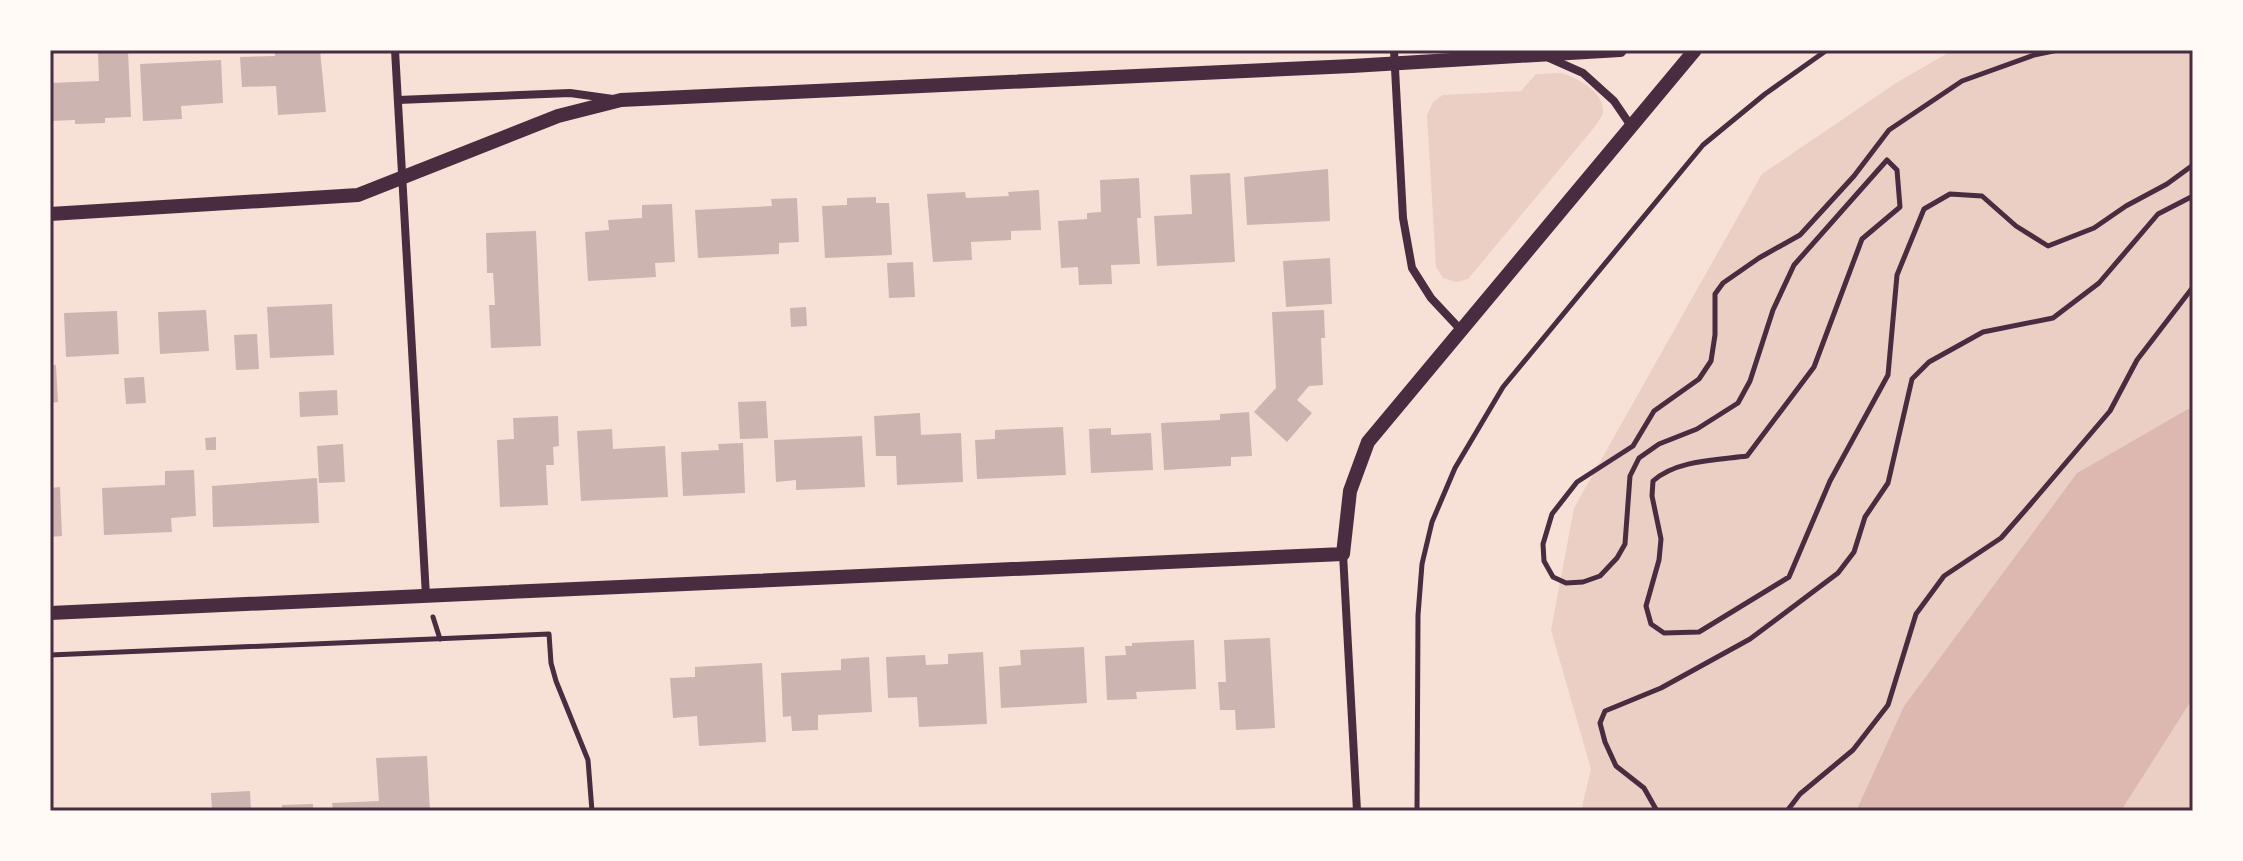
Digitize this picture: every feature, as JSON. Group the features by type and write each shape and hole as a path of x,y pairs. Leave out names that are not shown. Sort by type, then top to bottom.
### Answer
{"street":[{"path":"395,50 426,596"},
{"path":"398,100 570,93 621,100 1395,57 1542,55 1620,50"},
{"path":"1357,811 1343,554 1350,491 1368,442 1695,50"},
{"path":"1542,55 1583,73 1614,101 1631,126"},
{"path":"1395,57 1403,218 1412,268 1431,298 1460,329"},
{"path":"50,214 358,195 558,116 621,100"},
{"path":"50,613 1343,554"}],"path":[{"path":"1417,811 1418,615 1422,564 1432,522 1455,468 1503,387 1703,145 1765,94 1827,50"},
{"path":"2058,50 2034,55 1962,81 1889,130 1854,176 1800,235 1723,283 1715,294 1715,335 1711,361 1699,379 1654,411 1633,446 1577,482 1552,514 1543,544 1544,561 1553,577 1566,583 1583,582 1600,576 1617,558 1625,544 1630,476 1639,458 1659,444 1697,429 1738,403 1750,381 1773,310 1794,265 1887,160 1897,170 1900,207 1862,239 1814,367 1747,456 1705,461 1663,472 1653,481 1652,496 1661,539 1659,560 1646,606 1651,624 1664,633 1699,632 1789,577 1830,481 1888,375 1897,275 1924,209 1950,194 1982,196 2016,226 2048,246 2094,228 2193,165"},
{"path":"1657,811 1644,788 1616,766 1600,723 1605,711 1661,688 1750,639 1838,573 1854,552 1865,517 1888,483 1912,379 1929,362 1983,332 2053,318 2099,283 2158,214 2193,196"},
{"path":"1787,811 1800,794 1853,750 1888,705 1916,614 1944,576 2001,538 2110,411 2137,360 2193,287"},
{"path":"50,655 549,634 556,681 588,760 592,811"}],"shaded area":[{"path":"1953,50 2193,50 2193,406 2077,473 1904,706 1856,811 1581,811 1591,769 1551,630 1574,508 1762,174 1896,83"},
{"path":"1561,73 1595,92 1603,112 1597,124 1468,279 1456,282 1443,278 1436,267 1427,115 1433,102 1443,95 1521,91 1536,74"},
{"path":"2193,406 2193,698 2121,811 1856,811 1904,706 2077,473"},
{"path":"2193,698 2193,811 2121,811"}],"building":[{"path":"275,50 320,50 326,112 278,115 276,86 242,87 240,57 275,56"},
{"path":"128,51 131,117 105,118 105,123 50,121 50,83 99,81 98,52"},
{"path":"221,60 223,103 181,106 182,119 143,121 140,64"},
{"path":"1328,169 1330,221 1247,225 1244,177"},
{"path":"1230,173 1235,262 1157,266 1154,216 1192,214 1190,175"},
{"path":"1139,178 1141,218 1137,218 1140,264 1111,265 1112,284 1079,285 1078,267 1061,268 1058,221 1087,219 1087,213 1101,212 1100,180"},
{"path":"1039,190 1041,230 1011,231 1011,240 971,242 972,260 933,262 927,194 965,192 966,198 1009,196 1008,192"},
{"path":"876,197 876,203 889,203 892,255 825,258 822,206 847,205 847,198"},
{"path":"797,198 799,242 779,243 779,254 698,258 695,210 772,206 771,199"},
{"path":"672,204 675,262 655,263 656,277 588,281 585,232 609,230 608,220 642,218 642,205"},
{"path":"536,231 541,346 491,348 489,305 495,305 493,273 487,273 486,233"},
{"path":"1330,258 1332,304 1286,307 1283,261"},
{"path":"913,262 915,297 889,298 887,263"},
{"path":"332,304 334,355 270,358 267,307"},
{"path":"806,307 807,326 791,327 790,308"},
{"path":"206,310 209,351 160,354 158,312"},
{"path":"1324,310 1325,338 1321,338 1323,385 1309,386 1297,400 1312,413 1287,442 1254,412 1276,388 1272,312"},
{"path":"117,311 119,354 66,357 64,313"},
{"path":"257,334 259,369 236,370 234,335"},
{"path":"50,365 56,365 58,402 50,403"},
{"path":"144,377 146,403 126,404 124,378"},
{"path":"337,390 338,415 300,417 299,392"},
{"path":"766,401 768,438 740,439 738,402"},
{"path":"1249,412 1252,456 1231,457 1231,466 1164,470 1161,423 1220,420 1220,414"},
{"path":"920,413 921,435 961,433 963,482 897,485 896,456 876,456 874,416"},
{"path":"558,416 559,446 553,447 554,465 546,465 548,505 500,507 497,440 514,439 513,418"},
{"path":"1063,427 1066,475 977,479 975,440 995,439 995,430"},
{"path":"1111,428 1111,435 1151,433 1153,470 1091,473 1089,429"},
{"path":"612,429 613,449 665,446 668,497 581,501 577,431"},
{"path":"862,436 865,487 796,490 796,480 776,482 774,440"},
{"path":"216,437 216,450 206,450 205,438"},
{"path":"743,443 745,493 683,496 681,452 719,450 718,444"},
{"path":"343,444 345,482 319,483 317,446"},
{"path":"194,470 196,516 171,518 172,532 104,535 102,488 165,485 165,471"},
{"path":"317,478 319,523 213,527 212,486"},
{"path":"60,487 62,536 50,537 50,488"},
{"path":"1270,638 1275,728 1236,730 1235,710 1220,710 1218,682 1226,682 1224,640"},
{"path":"1194,640 1196,689 1136,692 1137,699 1107,700 1105,656 1126,655 1125,646 1132,646 1132,643"},
{"path":"1084,647 1087,703 1001,708 999,667 1021,665 1020,650"},
{"path":"983,652 987,724 919,727 917,697 888,698 886,657 925,655 926,665 948,664 948,654"},
{"path":"869,657 872,712 818,715 818,730 792,731 791,716 783,717 781,673 841,670 841,659"},
{"path":"762,663 766,742 699,746 697,716 673,718 670,678 695,677 695,667"},
{"path":"427,756 430,811 333,811 332,803 379,801 376,758"},
{"path":"250,791 251,811 212,811 211,793"},
{"path":"313,804 313,811 282,811 282,805"}]}
